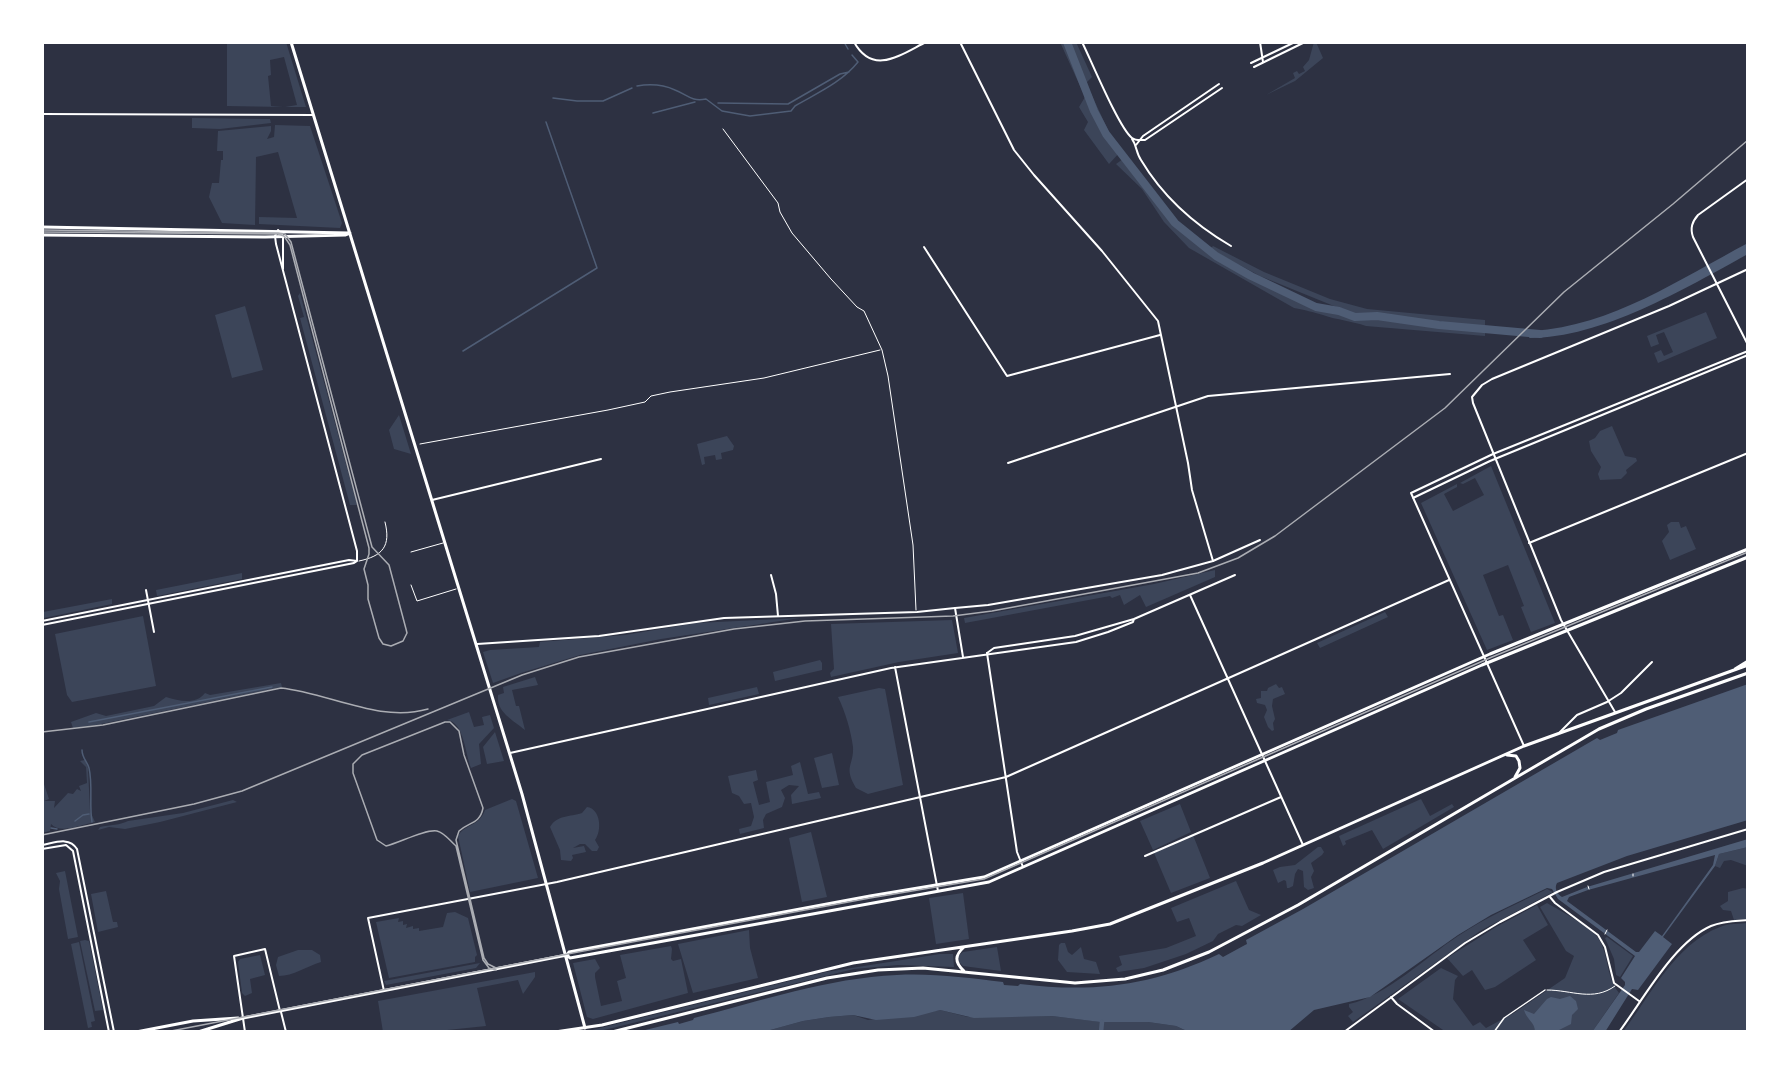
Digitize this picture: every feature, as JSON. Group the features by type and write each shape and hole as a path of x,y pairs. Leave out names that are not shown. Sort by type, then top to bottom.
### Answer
{"main road":[{"path":"291,42 510,753 548,884 585,1028"},
{"path":"42,227 350,233"},
{"path":"42,235 283,236 350,233"},
{"path":"198,1032 243,1018 567,955 569,952 870,896 976,879 1020,862 1484,657 1748,549"},
{"path":"567,955 570,958 983,884 1487,664 1748,558"},
{"path":"555,1032 585,1028 825,969 1110,924 1230,877 1498,756 1748,663"},
{"path":"612,1032 854,973 906,969 965,972 1063,982 1089,982 1125,979 1178,965 1218,948 1317,895 1513,778 1613,722 1748,673"},
{"path":"1498,756 1512,755 1517,758 1520,768 1513,778"},
{"path":"965,947 958,953 956,960 965,972"},
{"path":"136,1032 193,1021 243,1018"}],"street":[{"path":"854,42 866,57 875,61 896,56 926,42"},
{"path":"960,42 1014,150 1156,317 1162,334 1177,406 1191,490 1213,561"},
{"path":"1082,42 1115,110 1136,146"},
{"path":"1260,42 1263,62"},
{"path":"1251,63 1295,42"},
{"path":"1254,67 1305,42"},
{"path":"1219,84 1138,140 1136,152 1176,205 1201,228 1232,246"},
{"path":"1132,138 1145,140 1222,88"},
{"path":"42,114 313,115"},
{"path":"1748,179 1698,215 1691,228 1692,237 1748,345"},
{"path":"283,269 283,236 278,230 275,236 283,269 357,551 357,561"},
{"path":"924,247 1007,376 1162,334"},
{"path":"1615,712 1566,631 1472,397 1492,379 1669,306 1748,269"},
{"path":"1524,746 1411,493 1493,454 1748,351"},
{"path":"1413,498 1495,458 1748,355"},
{"path":"1008,463 1208,396 1450,374"},
{"path":"1529,543 1748,453"},
{"path":"432,500 601,459"},
{"path":"476,644 598,636 708,619 917,612 988,605 1161,575 1213,561 1260,540"},
{"path":"42,621 350,560 357,561"},
{"path":"42,625 357,561"},
{"path":"771,575 776,594 777,616"},
{"path":"987,653 994,648 1075,636 1134,619 1235,575"},
{"path":"384,991 368,918 548,884 1006,777 1449,580"},
{"path":"146,590 154,632"},
{"path":"1190,595 1303,845"},
{"path":"955,608 963,657"},
{"path":"510,753 895,667 1076,642 1108,632 1133,622 1134,619"},
{"path":"987,653 1017,852 1023,867"},
{"path":"1560,732 1577,715 1621,693 1652,662"},
{"path":"895,667 938,891"},
{"path":"1145,856 1281,797"},
{"path":"1344,1032 1481,933 1556,893 1604,872 1748,829"},
{"path":"42,847 70,842 75,845 78,852 114,1032"},
{"path":"42,847 68,846 73,851 110,1032"},
{"path":"1550,897 1598,935 1605,947 1614,983 1640,1002"},
{"path":"1619,1032 1688,940 1722,923 1748,920"},
{"path":"245,1032 234,956 265,949 286,1032"},
{"path":"1494,1032 1504,1018 1545,990"},
{"path":"1391,997 1435,1032"}],"lane":[{"path":"723,129 778,203 780,213 792,233 857,307 864,311 882,350 888,376 913,545 917,612"},
{"path":"420,444 608,410 645,402 651,396 764,378 882,350"},
{"path":"357,561 378,555 384,547 388,534 385,522"},
{"path":"411,552 445,542"},
{"path":"411,585 417,601 459,588"},
{"path":"1605,934 1607,930"},
{"path":"1545,990 1590,995 1606,992 1616,985"}],"shaded area":[{"path":"227,42 286,42 306,107 285,107 297,105 284,57 270,60 271,75 268,76 271,106 283,107 227,106"},
{"path":"1060,42 1076,42 1092,77 1086,83 1109,132 1121,151 1109,164 1084,130 1088,122 1079,107 1085,97"},
{"path":"1314,42 1323,58 1295,81 1266,95 1295,78 1293,73 1297,71 1299,74 1305,71 1303,67 1309,60"},
{"path":"192,118 270,119 271,123 220,129 192,128"},
{"path":"275,125 310,126 342,223 340,228 259,224 259,217 297,218 278,152 256,157 255,225 222,223 209,197 212,183 219,183 221,160 223,160 223,151 217,151 218,131 271,126 267,139 274,137"},
{"path":"1123,159 1174,224 1199,245 1254,278 1315,308 1338,312 1355,319 1377,318 1485,331 1485,336 1366,326 1294,308 1189,248 1164,222 1142,189 1116,164"},
{"path":"1748,243 1748,254 1642,309 1585,330 1557,336 1529,338 1533,331 1590,320 1644,299"},
{"path":"1213,246 1264,272 1330,299 1367,309 1485,320 1485,327 1375,314 1356,315 1260,276 1210,249"},
{"path":"300,293 357,505 350,505 300,318 304,317 298,296"},
{"path":"245,306 263,370 232,378 215,315"},
{"path":"1706,312 1717,338 1658,363 1654,353 1661,350 1664,356 1673,352 1664,332 1656,335 1659,344 1651,347 1647,336"},
{"path":"399,415 411,454 394,449 389,430"},
{"path":"1612,426 1625,456 1636,458 1637,461 1626,470 1627,473 1621,479 1600,480 1598,474 1601,467 1591,451 1589,441 1595,438 1600,431"},
{"path":"727,436 734,446 733,450 721,453 722,459 716,460 715,455 704,457 705,464 702,465 697,444"},
{"path":"1491,466 1555,623 1531,632 1521,607 1524,606 1508,565 1483,575 1499,616 1503,615 1513,640 1487,650 1421,503 1457,484 1457,487 1444,494 1453,511 1484,495 1475,478 1463,484 1460,483"},
{"path":"1671,522 1679,522 1681,528 1686,526 1696,549 1670,560 1662,541 1669,532 1667,525"},
{"path":"1215,570 1215,577 1146,607 1140,595 1124,605 1120,595 965,623 964,618 1154,584"},
{"path":"242,573 242,579 157,596 156,590"},
{"path":"112,599 112,604 44,618 43,612"},
{"path":"1385,612 1388,617 1320,648 1317,643"},
{"path":"143,616 156,686 72,702 67,695 55,634"},
{"path":"800,618 661,639 580,655 493,683 483,652 539,647 540,642 625,635 696,623"},
{"path":"952,620 958,653 899,662 831,677 830,673 834,669 831,624"},
{"path":"820,660 822,670 775,681 773,672"},
{"path":"535,677 538,685 512,690 525,730 502,711 498,695 504,693 503,687"},
{"path":"281,683 282,687 96,725 73,728 71,722 96,713 106,716 154,706 166,697 192,701 205,693 210,695"},
{"path":"1276,684 1279,688 1282,687 1285,694 1273,699 1275,719 1272,731 1264,717 1267,710 1265,705 1257,703 1256,699 1261,698 1261,691 1267,691"},
{"path":"1748,684 1748,820 1627,856 1556,885 1556,891 1562,897 1587,887 1748,839 1748,847 1719,854 1715,866 1663,937 1672,944 1638,990 1632,989 1605,1032 1592,1032 1625,985 1621,978 1635,956 1558,899 1552,889 1547,888 1491,915 1458,935 1370,997 1314,1010 1288,1032 1189,1032 1176,1026 1148,1022 1100,1022 1052,1016 974,1018 940,1010 914,1017 876,1020 853,1015 829,1017 803,1021 763,1032 637,1032 678,1022 679,1024 820,985 871,977 937,975 1003,982 1004,985 1097,987 1146,980 1194,965 1219,954 1223,957 1247,944 1246,940 1597,738 1600,740 1617,733 1618,730","holes":["1715,855 1713,865 1662,936 1655,931 1639,952 1567,901 1569,897 1588,890"]},
{"path":"757,687 759,694 709,705 708,698"},
{"path":"879,688 885,689 903,785 868,794 856,788 850,775 853,747 838,697"},
{"path":"469,712 474,727 484,725 482,717 490,715 494,728 479,744 481,764 471,768 457,726 447,720"},
{"path":"495,732 504,761 487,764 483,747"},
{"path":"832,753 839,785 822,788 814,758"},
{"path":"85,760 88,768 90,811 95,822 66,829 60,829 51,824 50,831 42,833 42,778 49,799 44,801 55,801 54,808 68,793 73,794 77,789 81,791 79,786 87,783 86,767 80,761"},
{"path":"800,762 808,794 819,792 821,798 792,804 791,795 799,786 789,785 781,790 785,798 782,807 766,814 763,820 764,828 740,834 739,829 751,826 754,817 751,803 744,804 739,796 732,793 728,776 756,770 758,780 753,782 759,805 770,802 766,782 793,775 791,766"},
{"path":"512,799 516,801 538,878 470,892 458,836 476,822 485,810"},
{"path":"1421,799 1430,816 1452,804 1454,807 1383,849 1372,830 1345,841 1346,844 1343,846 1339,836"},
{"path":"233,800 237,802 160,822 125,829 109,827 98,830 100,827 183,813"},
{"path":"1180,804 1191,832 1153,850 1140,821"},
{"path":"587,807 598,816 599,831 595,840 599,847 597,851 592,851 585,844 580,844 573,848 584,846 586,852 572,855 571,861 561,860 560,850 550,827 556,820 582,813"},
{"path":"811,832 827,897 802,902 789,838"},
{"path":"1193,835 1210,878 1171,893 1154,853"},
{"path":"1321,847 1324,852 1311,863 1314,871 1311,877 1314,888 1308,890 1304,887 1303,871 1298,869 1293,886 1287,888 1284,880 1278,883 1273,870 1295,865"},
{"path":"1748,847 1748,866 1731,860 1724,861 1720,868 1715,866 1719,854"},
{"path":"65,871 78,937 68,939 59,889 60,881 56,873"},
{"path":"1236,881 1249,910 1261,915 1242,926 1236,925 1218,934 1213,941 1186,954 1144,968 1118,972 1116,968 1122,965 1119,956 1166,948 1196,936 1189,918 1177,922 1171,908"},
{"path":"1547,889 1553,892 1480,931 1353,1022 1348,1016 1353,1012 1349,1004 1363,1000 1391,985 1458,936"},
{"path":"1748,889 1748,919 1734,920 1731,911 1723,910 1720,906 1728,901 1728,892"},
{"path":"106,891 113,922 117,922 118,927 98,932 91,894"},
{"path":"963,893 969,939 936,944 929,898"},
{"path":"1547,903 1591,931 1603,947 1612,980 1619,993 1592,1032 1446,1032 1398,999 1441,968 1458,976 1455,980 1453,999 1473,1026 1480,1022 1486,1028 1514,1013 1565,978 1574,956 1566,951 1540,907"},
{"path":"1537,905 1548,925 1523,940 1536,960 1495,987 1485,990 1472,970 1463,976 1447,958 1496,927"},
{"path":"455,912 468,918 477,955 475,962 389,978 376,922 399,918 398,922 403,921 403,925 407,924 406,928 413,926 413,929 419,928 419,931 443,927 447,913"},
{"path":"1748,923 1748,1032 1623,1032 1665,972 1690,946 1704,935 1720,927"},
{"path":"749,930 750,948 758,978 693,993 678,944"},
{"path":"1607,937 1633,956 1620,977 1616,975 1614,959 1605,938"},
{"path":"80,941 89,941 103,1010 95,1011"},
{"path":"79,942 95,1021 91,1022 92,1027 88,1028 71,944"},
{"path":"1061,943 1065,943 1068,952 1072,955 1081,947 1084,959 1096,962 1100,974 1067,972 1058,960"},
{"path":"671,946 671,959 673,961 681,959 688,993 593,1019 587,1017 573,963 595,959 600,968 595,973 595,977 601,1006 622,1001 617,981 626,978 620,955"},
{"path":"997,947 1001,971 963,966 959,962 958,956 963,952"},
{"path":"298,950 312,950 320,955 321,962 295,973 279,976 276,965 278,957"},
{"path":"940,954 953,954 954,967 898,965 854,969 604,1030 584,1032 826,972"},
{"path":"260,955 265,975 250,979 252,993 245,996 242,993 238,962 240,959"},
{"path":"480,963 476,968 386,985 384,981"},
{"path":"535,972 535,977 523,994 518,980 477,988 486,1026 428,1032 383,1032 378,1001"},
{"path":"1570,996 1576,1001 1578,1009 1572,1015 1571,1024 1555,1032 1535,1032 1524,1010 1534,1014 1551,997 1560,999"},
{"path":"940,1010 968,1017 1052,1016 1101,1022 1148,1022 1176,1026 1189,1032 763,1032 803,1021 829,1017 853,1015 868,1020"}],"waterway":[{"path":"844,42 848,49"},
{"path":"1067,42 1094,111 1106,134 1175,223 1216,256 1251,276 1316,307 1339,311 1355,317 1377,316 1439,325 1540,334"},
{"path":"637,86 666,87 693,99 706,99 722,111 750,116 791,111 795,106 844,76 858,62 852,55"},
{"path":"718,103 788,104 840,74 849,72"},
{"path":"553,98 603,101 632,88"},
{"path":"653,113 695,102"},
{"path":"463,351 597,268 546,122"},
{"path":"89,722 272,687"},
{"path":"82,750 90,775 92,822"},
{"path":"75,821 89,814"},
{"path":"51,828 57,829"},
{"path":"1101,1032 1102,1022"}],"tram line":[{"path":"42,230 285,234 291,242 372,547 389,565 407,633 403,641 391,646 383,644 379,638 368,599 368,585 364,569 369,548 290,245 284,236 278,234 42,232"},
{"path":"166,1032 578,952 984,879 1492,657 1748,552"},
{"path":"496,968 488,964 484,958 456,840 459,831 477,820 483,808 464,755 459,731 450,722 445,722 362,755 353,764 353,773 377,840 386,846 426,832 437,831 445,835 456,846 483,960 489,968 496,970"}],"railway":[{"path":"42,835 194,804 242,791 522,675 579,657 734,629 805,621 953,616 992,611 1198,573 1238,558 1275,536 1445,408 1564,292 1748,140"},
{"path":"42,732 103,725 281,688 373,710 410,712 428,709"}]}
